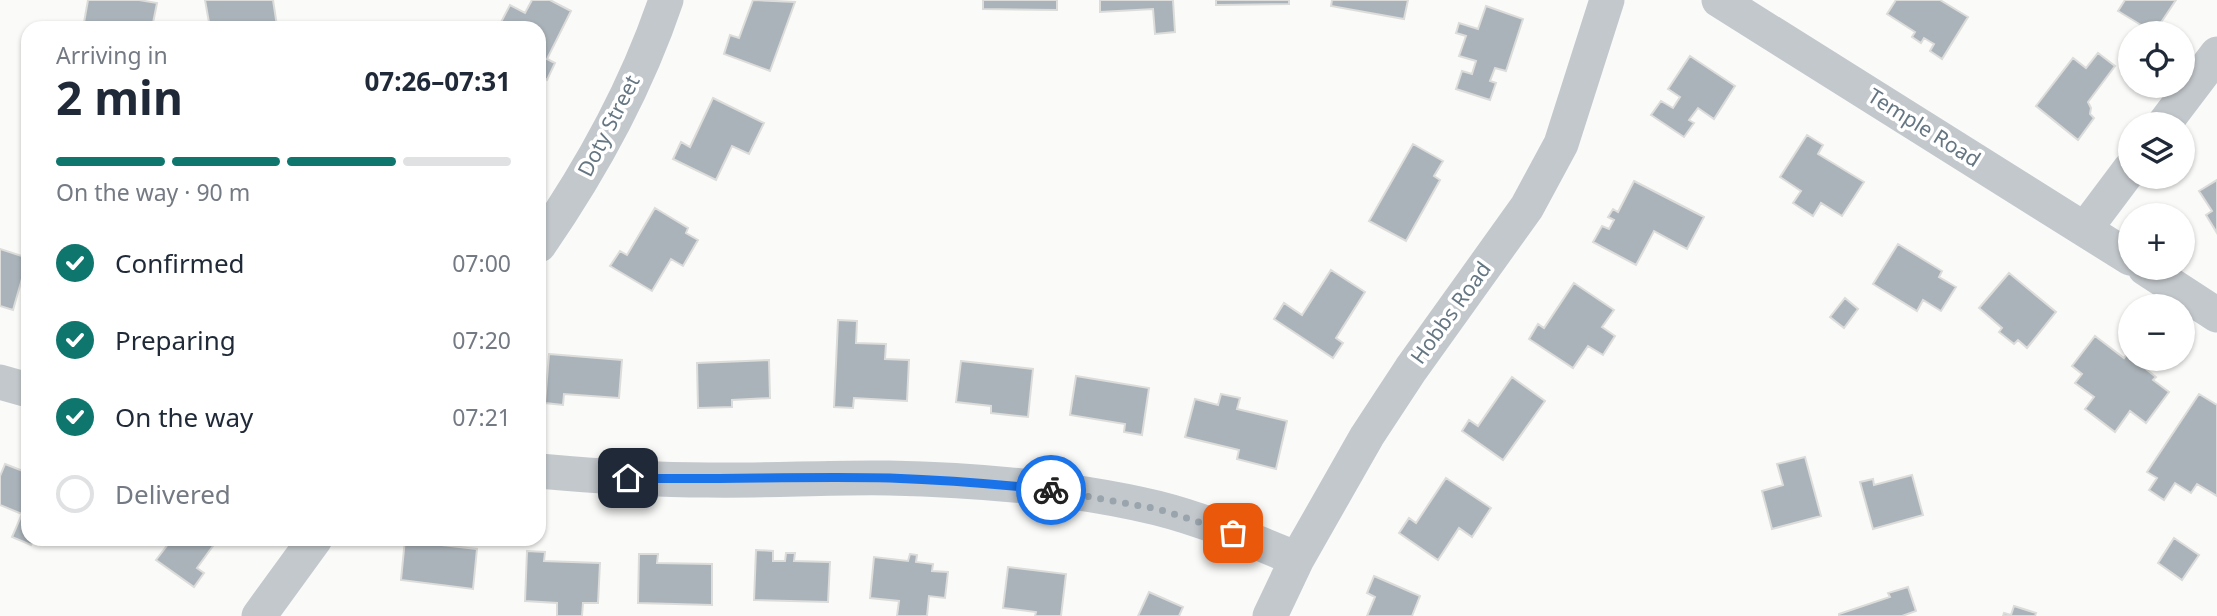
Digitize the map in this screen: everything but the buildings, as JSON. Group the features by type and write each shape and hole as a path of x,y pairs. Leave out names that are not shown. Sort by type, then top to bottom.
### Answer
{"street":[{"name":"Doty Street","path":"546,235 570,201 617,114 666,0"},
{"name":"Hobbs Road","path":"1270,616 1297,559 1349,467 1411,369 1527,207 1561,144 1607,0"},
{"name":"Temple Road","path":"1718,0 2118,250"},
{"path":"2173,112 2217,54"},
{"path":"2085,229 2118,185"},
{"path":"2163,280 2217,315"},
{"path":"0,383 21,388"},
{"path":"546,472 601,477 709,480 888,478 985,483 1069,492 1158,509 1233,533 1297,559"},
{"path":"259,616 310,546"}],"way so far":[{"path":"1051,490 1158,509 1233,533"}],"route":[{"path":"628,478 888,478 985,483 1051,490"}]}
